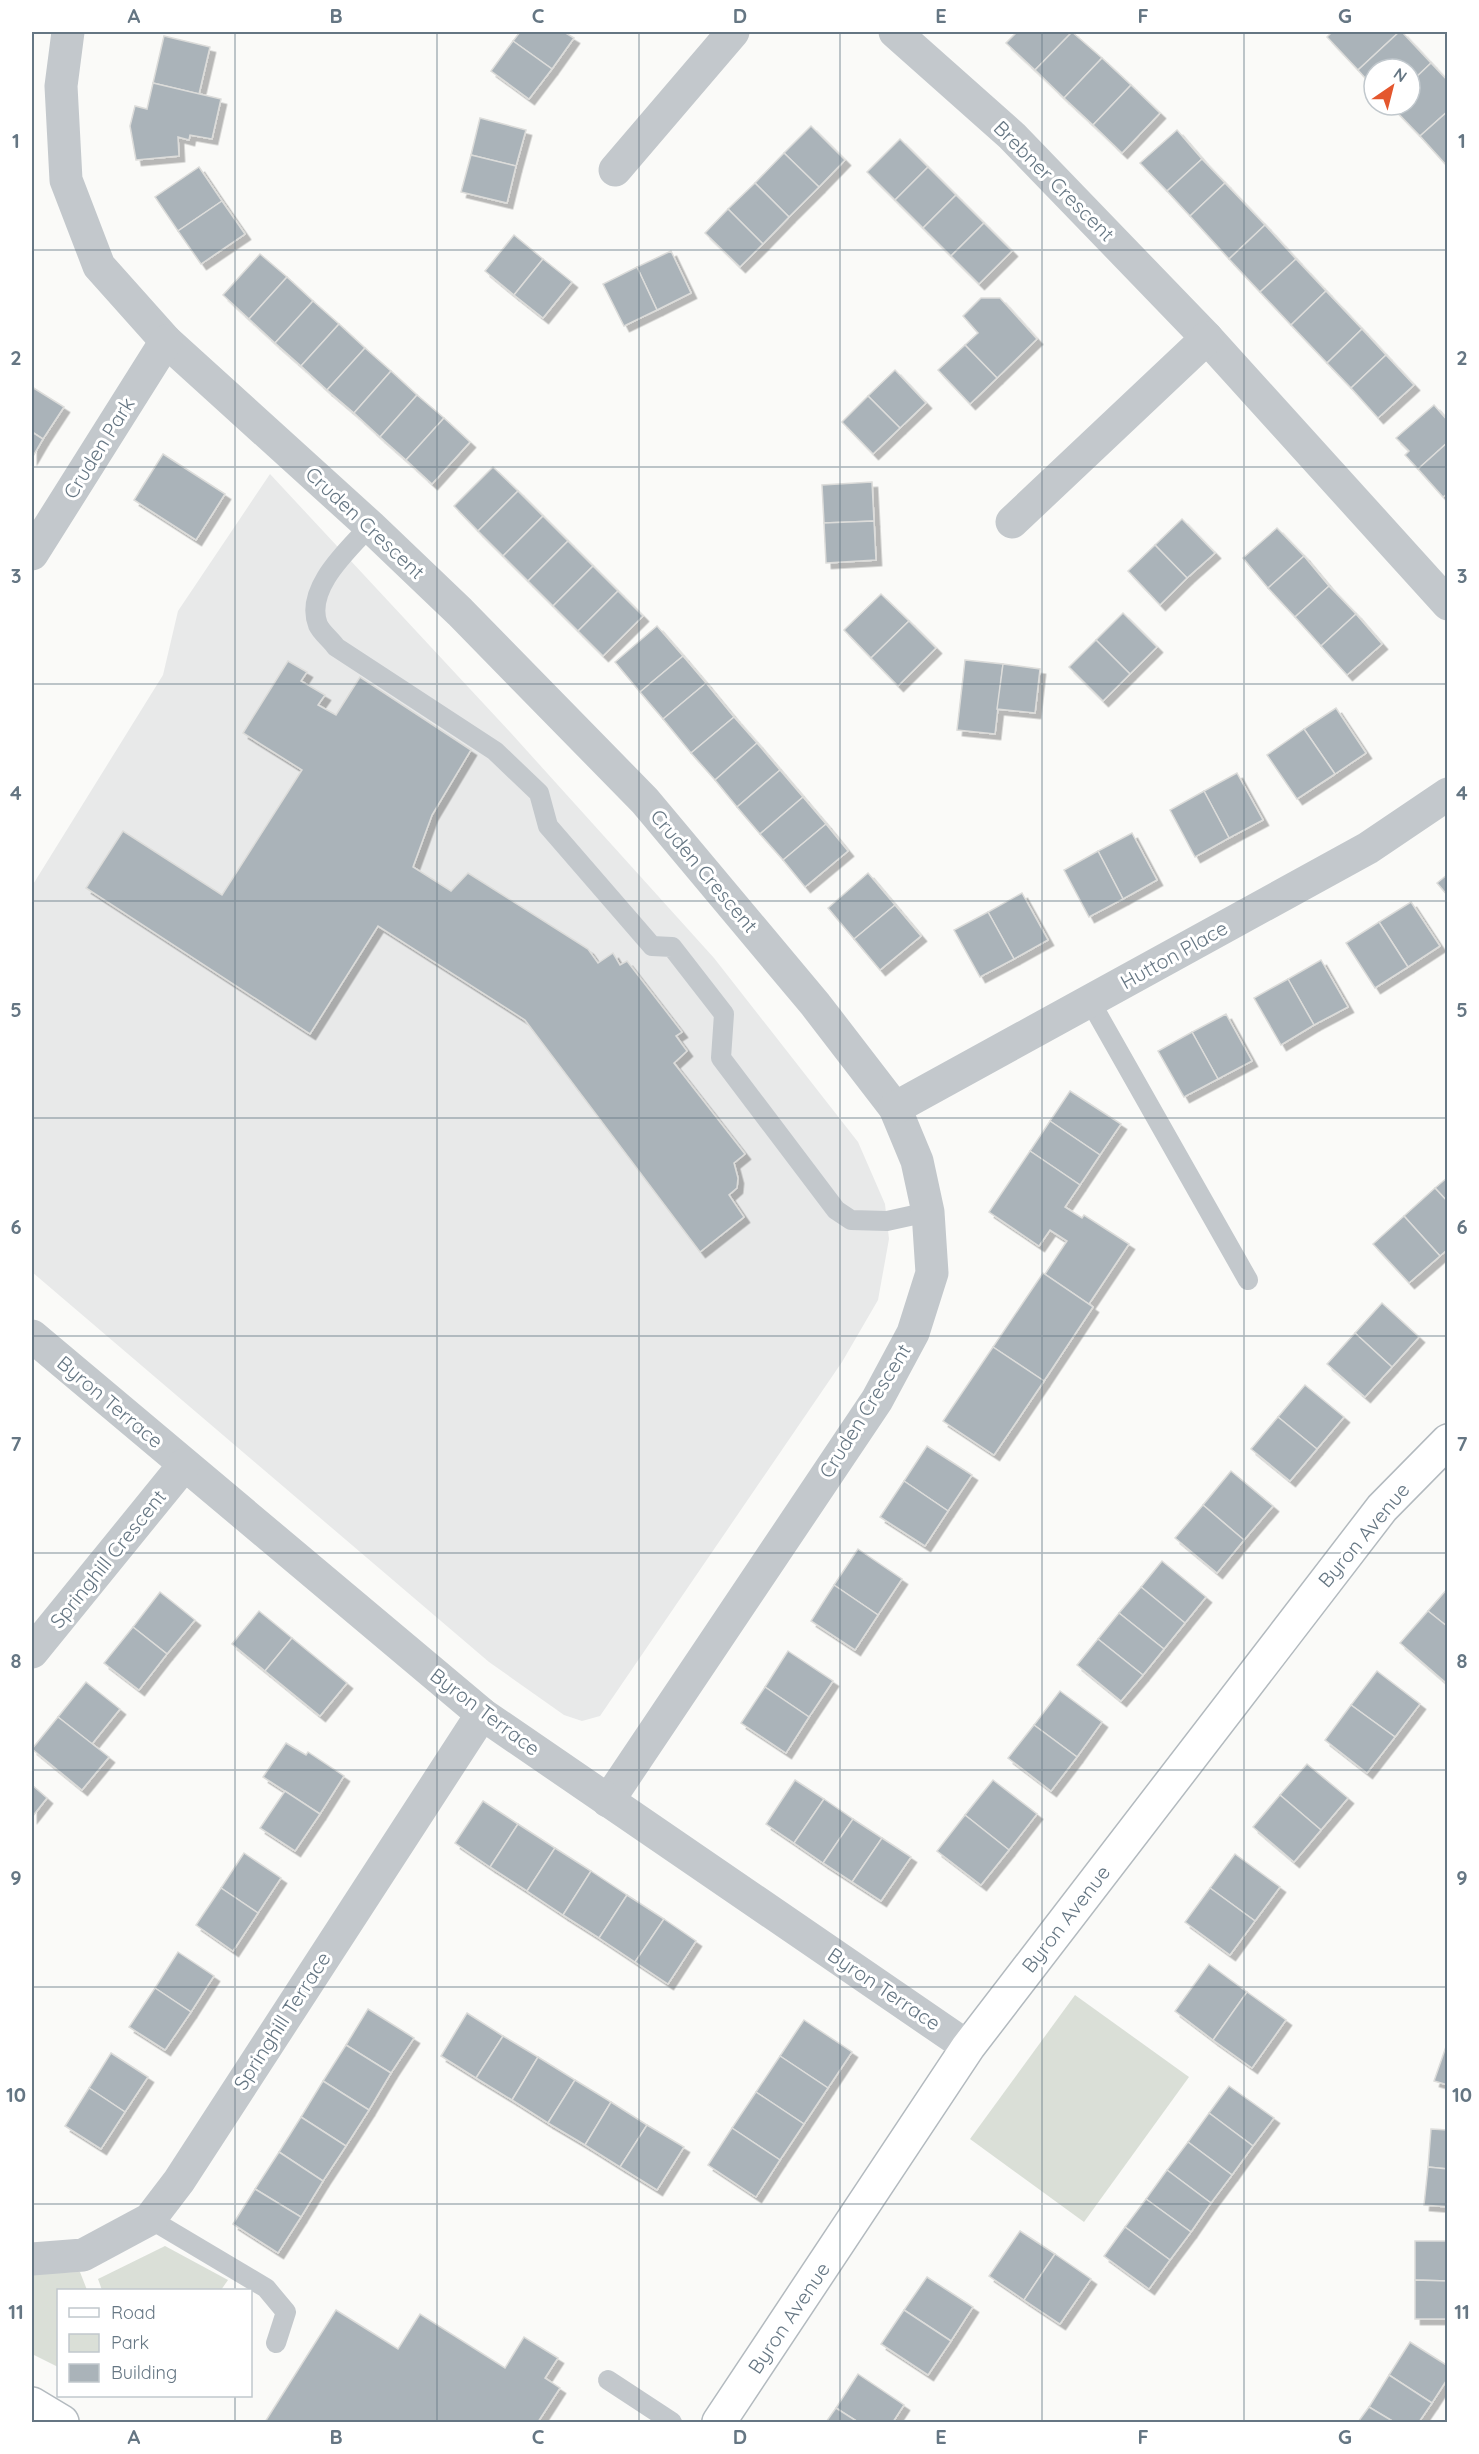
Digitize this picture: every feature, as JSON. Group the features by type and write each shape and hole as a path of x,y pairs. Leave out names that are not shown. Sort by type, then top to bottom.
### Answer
{"street":[{"name":"Cruden Crescent","path":"69,32 61,86 66,180 99,266 166,341 370,526 460,612 645,801 815,1004 895,1108 917,1161 928,1212 932,1273 913,1333 877,1400 608,1801"},
{"path":"615,170 733,32"},
{"name":"Brebner Crescent","path":"895,32 1011,136 1207,338 1448,604"},
{"path":"1012,522 1207,338"},
{"name":"Cruden Park","path":"32,554 166,341"},
{"name":"Hutton Place","path":"895,1108 1368,848 1448,794"},
{"name":"Byron Terrace","path":"32,1336 482,1714 968,2047"},
{"name":"Byron Avenue","path":"719,2422 968,2047 1382,1508 1448,1441"},
{"name":"Springhill Crescent","path":"32,1652 184,1465"},
{"name":"Springhill Terrace","path":"32,2259 83,2255 150,2219 178,2181 482,1714"},
{"path":"32,2404 62,2422"}],"lane":[{"path":"370,526 326,577 316,601 318,625 336,646 495,751 539,793 548,826 652,946 672,947 724,1014 721,1058 836,1210 851,1220 886,1221 928,1212"},
{"path":"1090,1001 1248,1280"},
{"path":"150,2219 266,2288 286,2312 276,2343"},
{"path":"608,2380 672,2422"}],"shaded area":[{"path":"270,474 510,732 714,958 858,1142 885,1204 889,1239 878,1300 842,1362 600,1716 582,1721 564,1715 489,1662 32,1272 32,886 163,675 178,611"}],"green space":[{"path":"1075,1995 1189,2077 1084,2222 970,2139"},
{"path":"165,2246 228,2280 222,2289 102,2289 98,2279"},
{"path":"80,2272 87,2289 57,2289 57,2366 32,2354 32,2273"}],"building":[{"path":"520,32 564,32 574,38 552,69 513,41"},
{"path":"1017,32 1072,32 1035,70 1006,43"},
{"path":"1072,32 1102,58 1064,98 1035,70"},
{"path":"1332,32 1399,32 1372,57 1362,57 1362,66 1358,70 1327,37"},
{"path":"1399,32 1402,32 1431,63 1422,72 1422,57 1372,57"},
{"path":"164,36 210,47 199,94 153,83"},
{"path":"513,41 552,69 529,99 491,71"},
{"path":"1102,58 1131,85 1093,125 1064,98"},
{"path":"1431,63 1448,81 1448,111 1420,136 1402,117 1422,117 1422,72"},
{"path":"153,83 221,99 212,139 190,135 189,140 178,137 179,156 136,160 130,126 135,106 147,109"},
{"path":"1131,85 1160,113 1122,153 1093,125"},
{"path":"1448,111 1448,167 1420,136"},
{"path":"480,118 526,130 516,166 471,155"},
{"path":"811,126 845,160 819,187 784,153"},
{"path":"1177,130 1202,159 1167,191 1140,163"},
{"path":"900,139 928,167 895,200 867,172"},
{"path":"784,153 819,187 789,217 755,183"},
{"path":"471,155 516,166 507,203 461,192"},
{"path":"1202,159 1225,183 1190,216 1167,191"},
{"path":"199,167 222,201 178,231 155,197"},
{"path":"928,167 956,195 923,228 895,200"},
{"path":"755,183 789,217 763,244 728,209"},
{"path":"1225,183 1265,225 1229,259 1190,216"},
{"path":"956,195 984,223 951,256 923,228"},
{"path":"222,201 245,234 201,264 178,231"},
{"path":"728,209 763,244 740,267 705,233"},
{"path":"984,223 1012,251 979,284 951,256"},
{"path":"1265,225 1296,259 1260,292 1229,259"},
{"path":"514,235 543,259 514,295 485,271"},
{"path":"671,251 691,293 657,310 637,267"},
{"path":"260,254 287,277 249,319 223,295"},
{"path":"543,259 572,282 543,318 514,295"},
{"path":"1296,259 1326,291 1291,325 1260,292"},
{"path":"637,267 657,310 624,326 603,284"},
{"path":"287,277 313,301 275,343 249,319"},
{"path":"1326,291 1362,329 1327,363 1291,325"},
{"path":"981,298 1000,298 1037,339 997,378 965,345 978,333 963,316"},
{"path":"313,301 339,324 301,366 275,343"},
{"path":"339,324 365,348 327,390 301,366"},
{"path":"1362,329 1386,355 1351,388 1327,363"},
{"path":"965,345 997,378 970,404 938,370"},
{"path":"365,348 391,371 354,413 327,390"},
{"path":"1386,355 1414,385 1378,418 1351,388"},
{"path":"895,370 926,403 900,428 868,396"},
{"path":"391,371 417,395 380,437 354,413"},
{"path":"32,387 64,407 43,439 32,432"},
{"path":"417,395 444,418 406,460 380,437"},
{"path":"868,396 900,428 873,454 842,422"},
{"path":"1434,405 1448,421 1448,442 1418,469 1405,455 1409,451 1396,438"},
{"path":"444,418 470,442 432,484 406,460"},
{"path":"32,432 43,439 32,458"},
{"path":"1448,442 1448,493 1443,497 1418,469"},
{"path":"163,454 225,494 196,540 134,500"},
{"path":"493,467 518,491 478,531 454,506"},
{"path":"872,482 874,521 824,523 822,485"},
{"path":"518,491 543,516 503,556 478,531"},
{"path":"543,516 568,541 528,581 503,556"},
{"path":"1182,519 1215,553 1187,578 1155,545"},
{"path":"874,521 876,560 826,563 824,523"},
{"path":"1277,528 1304,556 1268,588 1243,558"},
{"path":"568,541 593,566 553,606 528,581"},
{"path":"1155,545 1187,578 1160,605 1128,571"},
{"path":"1304,556 1329,586 1295,617 1268,588"},
{"path":"593,566 618,591 578,631 553,606"},
{"path":"1329,586 1356,614 1321,646 1295,617"},
{"path":"618,591 643,616 603,656 578,631"},
{"path":"881,594 909,621 871,658 844,630"},
{"path":"1123,613 1157,647 1130,674 1096,640"},
{"path":"1356,614 1382,644 1347,675 1321,646"},
{"path":"909,621 936,648 898,686 871,658"},
{"path":"657,626 683,656 640,692 615,662"},
{"path":"1096,640 1130,674 1103,701 1069,667"},
{"path":"683,656 706,683 663,719 640,692"},
{"path":"965,660 1003,664 995,734 957,730"},
{"path":"288,661 307,672 301,681 325,695 318,705 336,715 360,677 471,750 432,815 413,867 451,891 468,873 588,949 598,963 613,953 620,965 627,961 682,1032 676,1036 687,1051 674,1063 745,1154 734,1163 738,1178 737,1188 729,1195 744,1217 700,1252 525,1020 378,926 310,1034 86,888 123,831 222,895 302,770 243,733"},
{"path":"1003,664 1040,669 1035,713 997,709"},
{"path":"706,683 734,717 691,753 663,719"},
{"path":"1336,708 1366,753 1335,774 1304,729"},
{"path":"734,717 757,743 715,780 691,753"},
{"path":"1304,729 1335,774 1297,799 1267,755"},
{"path":"757,743 780,770 737,807 715,780"},
{"path":"780,770 803,797 760,834 737,807"},
{"path":"1237,773 1263,820 1229,838 1204,791"},
{"path":"1204,791 1229,838 1195,857 1170,810"},
{"path":"803,797 826,824 783,860 760,834"},
{"path":"826,824 848,851 805,887 783,860"},
{"path":"1132,833 1157,880 1123,899 1098,851"},
{"path":"1098,851 1123,899 1089,917 1064,870"},
{"path":"868,873 895,905 854,939 828,908"},
{"path":"1448,874 1448,896 1437,883"},
{"path":"1022,893 1048,940 1014,959 988,912"},
{"path":"1411,902 1440,946 1408,967 1379,922"},
{"path":"895,905 921,936 880,970 854,939"},
{"path":"988,912 1014,959 980,977 954,930"},
{"path":"1379,922 1408,967 1375,988 1346,943"},
{"path":"1321,960 1348,1007 1314,1025 1288,979"},
{"path":"1288,979 1314,1025 1281,1045 1254,998"},
{"path":"1226,1014 1252,1061 1218,1079 1192,1032"},
{"path":"1192,1032 1218,1079 1184,1097 1158,1051"},
{"path":"1070,1091 1121,1124 1100,1155 1050,1121"},
{"path":"1050,1121 1100,1155 1080,1185 1030,1151"},
{"path":"1030,1151 1080,1185 1065,1207 1082,1218 1084,1215 1129,1244 1089,1304 1045,1274 1067,1241 1050,1230 1039,1246 989,1212"},
{"path":"1448,1177 1448,1202 1435,1188"},
{"path":"1435,1188 1448,1202 1448,1249 1440,1256 1404,1216"},
{"path":"1404,1216 1440,1256 1409,1283 1373,1244"},
{"path":"1043,1273 1093,1307 1044,1381 993,1347"},
{"path":"1382,1303 1419,1337 1392,1367 1355,1333"},
{"path":"1355,1333 1392,1367 1365,1397 1327,1364"},
{"path":"993,1347 1044,1381 994,1455 943,1421"},
{"path":"1305,1385 1344,1417 1317,1449 1278,1417"},
{"path":"1278,1417 1317,1449 1290,1481 1251,1449"},
{"path":"927,1446 972,1475 948,1511 904,1481"},
{"path":"1231,1471 1273,1506 1244,1540 1203,1505"},
{"path":"904,1481 948,1511 925,1546 880,1517"},
{"path":"1203,1505 1244,1540 1217,1573 1175,1538"},
{"path":"858,1549 902,1579 878,1615 834,1585"},
{"path":"1162,1561 1206,1597 1185,1623 1141,1587"},
{"path":"834,1585 878,1615 855,1650 811,1621"},
{"path":"1141,1587 1185,1623 1164,1649 1119,1613"},
{"path":"1448,1588 1448,1627 1428,1611"},
{"path":"160,1592 195,1620 167,1654 133,1627"},
{"path":"259,1611 292,1638 265,1671 232,1644"},
{"path":"1428,1611 1448,1627 1448,1678 1445,1682 1400,1643"},
{"path":"1119,1613 1164,1649 1143,1675 1098,1639"},
{"path":"133,1627 167,1654 139,1690 104,1663"},
{"path":"292,1638 347,1683 320,1716 265,1671"},
{"path":"1098,1639 1143,1675 1121,1701 1077,1665"},
{"path":"788,1651 833,1681 809,1717 765,1687"},
{"path":"1377,1671 1420,1704 1395,1737 1351,1705"},
{"path":"86,1682 120,1709 92,1744 58,1717"},
{"path":"765,1687 809,1717 786,1753 741,1723"},
{"path":"1060,1691 1102,1722 1077,1757 1034,1725"},
{"path":"1351,1705 1395,1737 1367,1773 1325,1740"},
{"path":"58,1717 109,1757 82,1790 32,1749"},
{"path":"1034,1725 1077,1757 1051,1791 1008,1758"},
{"path":"286,1743 306,1755 308,1752 344,1776 320,1814 263,1777"},
{"path":"1307,1764 1348,1798 1321,1830 1280,1795"},
{"path":"795,1780 824,1799 794,1843 766,1824"},
{"path":"993,1780 1037,1814 1009,1850 965,1815"},
{"path":"32,1785 47,1798 32,1817"},
{"path":"285,1791 320,1814 295,1851 260,1828"},
{"path":"1280,1795 1321,1830 1294,1862 1253,1827"},
{"path":"824,1799 853,1819 823,1863 794,1843"},
{"path":"483,1801 518,1824 490,1867 455,1843"},
{"path":"965,1815 1009,1850 981,1885 937,1851"},
{"path":"853,1819 882,1838 852,1882 823,1863"},
{"path":"518,1824 555,1848 527,1891 490,1867"},
{"path":"882,1838 911,1857 881,1901 852,1882"},
{"path":"555,1848 591,1871 563,1915 527,1891"},
{"path":"244,1853 281,1878 258,1913 221,1888"},
{"path":"1235,1854 1280,1887 1255,1921 1210,1888"},
{"path":"591,1871 627,1895 599,1938 563,1915"},
{"path":"221,1888 258,1913 233,1951 196,1925"},
{"path":"1210,1888 1255,1921 1230,1955 1185,1922"},
{"path":"627,1895 664,1919 635,1962 599,1938"},
{"path":"664,1919 696,1941 668,1984 635,1962"},
{"path":"178,1952 214,1976 191,2012 155,1988"},
{"path":"1209,1964 1247,1992 1213,2040 1175,2011"},
{"path":"155,1988 191,2012 165,2050 129,2027"},
{"path":"1247,1992 1286,2020 1252,2068 1213,2040"},
{"path":"368,2009 414,2038 391,2073 346,2045"},
{"path":"467,2013 503,2036 476,2078 441,2056"},
{"path":"804,2020 852,2052 828,2088 780,2056"},
{"path":"503,2036 538,2057 512,2100 476,2078"},
{"path":"1448,2041 1448,2085 1434,2081"},
{"path":"346,2045 391,2073 369,2110 323,2081"},
{"path":"111,2053 148,2077 125,2112 89,2088"},
{"path":"780,2056 828,2088 804,2124 756,2092"},
{"path":"538,2057 575,2080 548,2123 512,2100"},
{"path":"575,2080 611,2102 585,2145 548,2123"},
{"path":"323,2081 369,2110 346,2146 301,2117"},
{"path":"1229,2086 1274,2118 1253,2146 1209,2113"},
{"path":"89,2088 125,2112 101,2149 65,2126"},
{"path":"756,2092 804,2124 780,2160 732,2128"},
{"path":"611,2102 647,2125 620,2167 585,2145"},
{"path":"1209,2113 1253,2146 1232,2175 1188,2142"},
{"path":"301,2117 346,2146 323,2181 279,2152"},
{"path":"647,2125 684,2147 657,2190 620,2167"},
{"path":"732,2128 780,2160 756,2197 708,2165"},
{"path":"1431,2129 1448,2130 1448,2169 1428,2167"},
{"path":"1188,2142 1232,2175 1211,2203 1167,2170"},
{"path":"279,2152 323,2181 301,2217 255,2189"},
{"path":"1428,2167 1448,2169 1448,2207 1424,2205"},
{"path":"1167,2170 1211,2203 1191,2232 1146,2199"},
{"path":"255,2189 301,2217 278,2253 233,2224"},
{"path":"1146,2199 1191,2232 1170,2260 1125,2227"},
{"path":"1125,2227 1170,2260 1149,2289 1104,2256"},
{"path":"1020,2231 1055,2254 1024,2300 989,2276"},
{"path":"1415,2241 1448,2241 1448,2281 1415,2280"},
{"path":"1055,2254 1091,2279 1060,2324 1024,2300"},
{"path":"927,2277 973,2307 951,2341 904,2310"},
{"path":"1415,2280 1448,2281 1448,2319 1415,2319"},
{"path":"336,2310 398,2349 420,2314 505,2368 524,2337 558,2358 545,2378 560,2388 538,2422 265,2422"},
{"path":"904,2310 951,2341 928,2375 881,2344"},
{"path":"1410,2342 1448,2366 1448,2378 1432,2403 1389,2375"},
{"path":"858,2374 904,2405 893,2422 858,2422 836,2408"},
{"path":"1389,2375 1432,2403 1419,2422 1394,2422 1369,2407"},
{"path":"1369,2407 1394,2422 1358,2422"},
{"path":"836,2408 858,2422 826,2422"}]}
